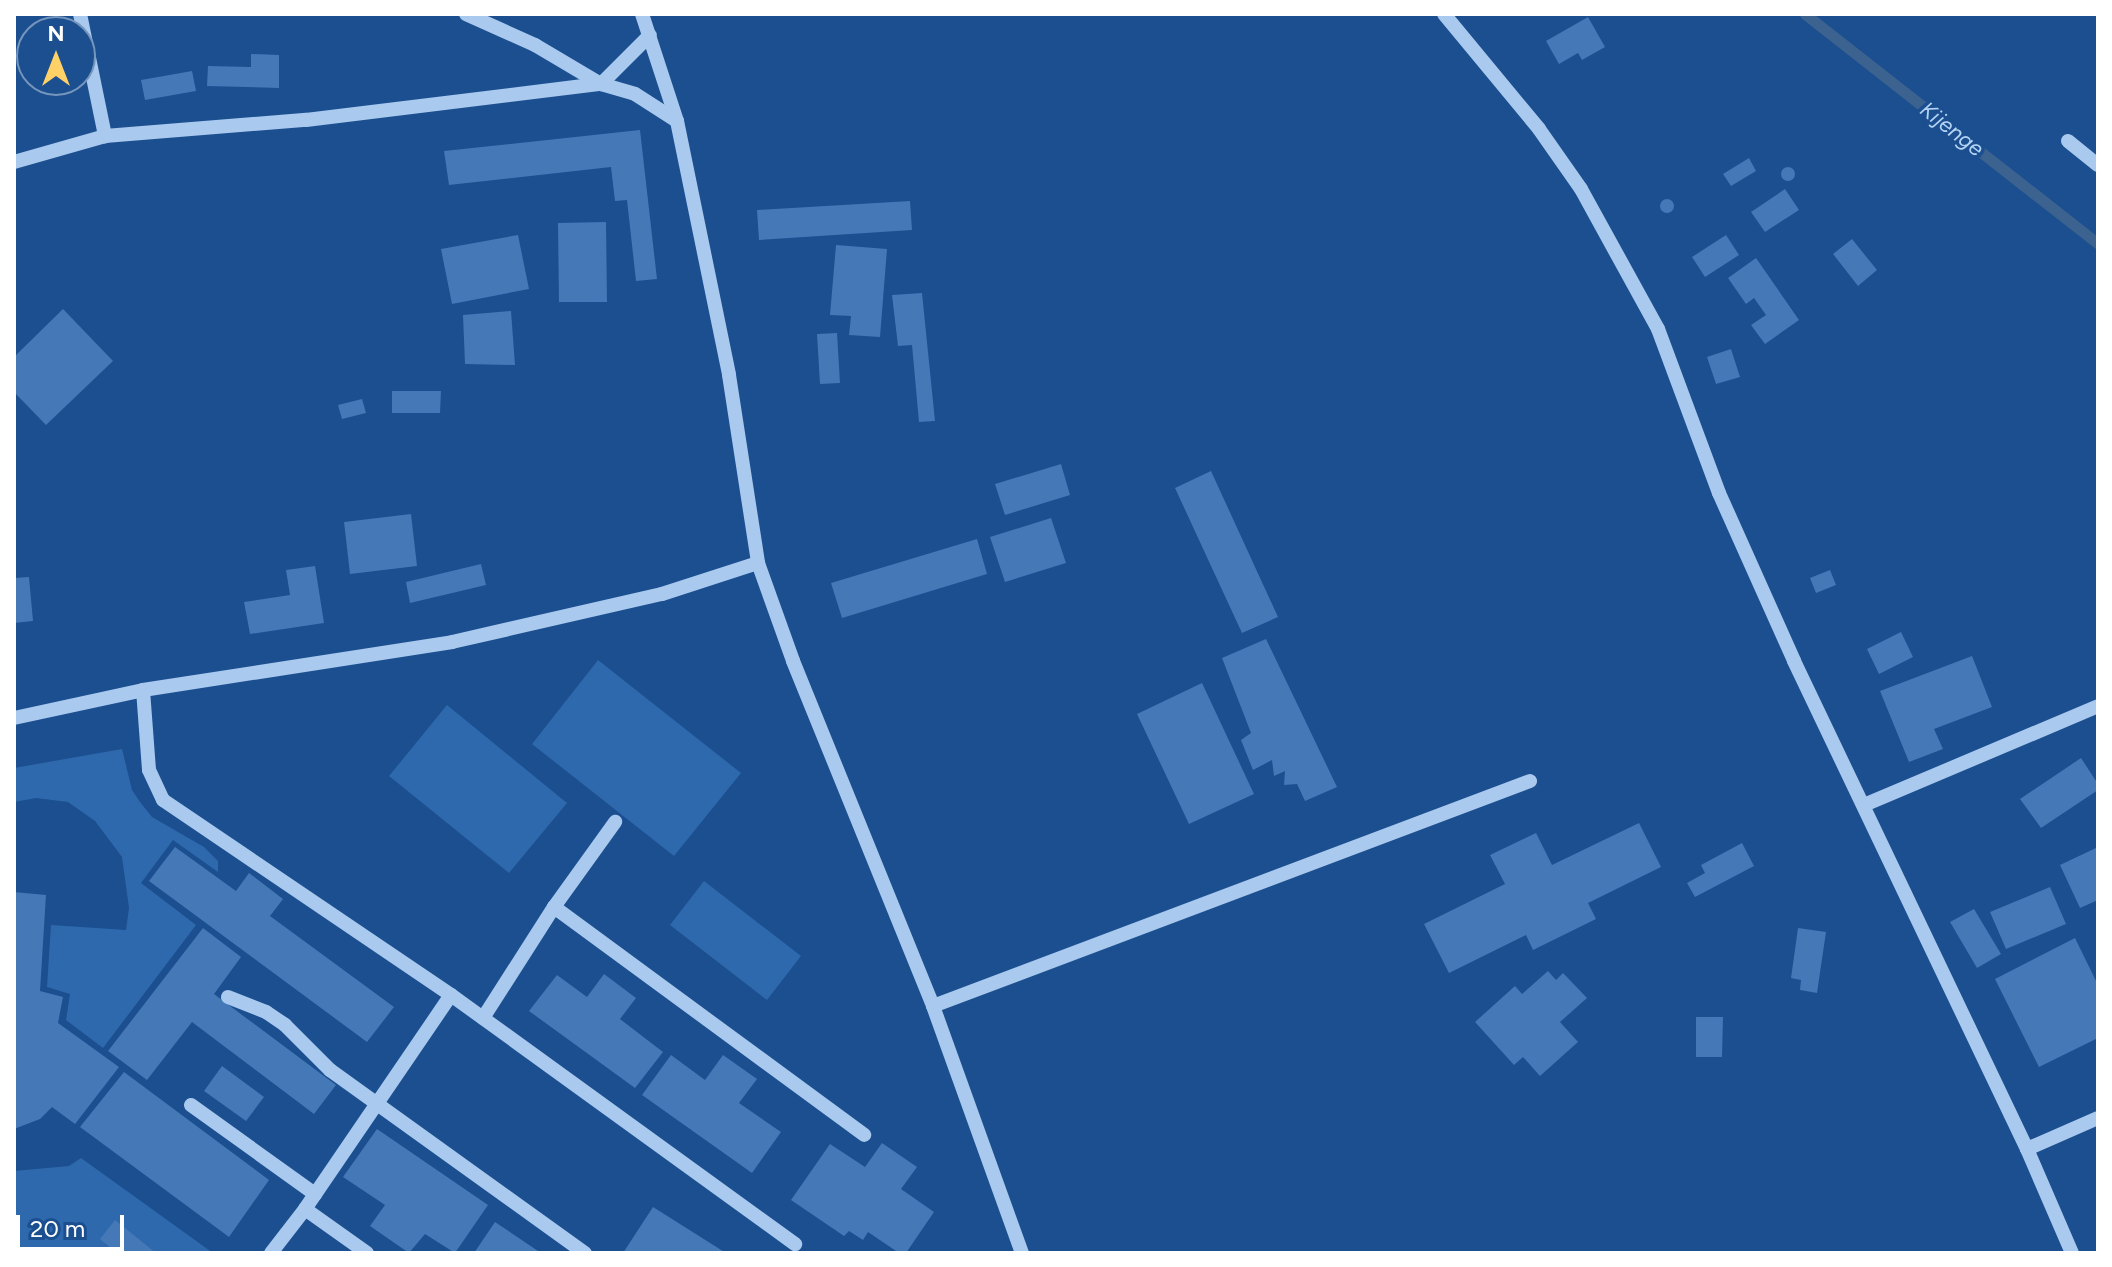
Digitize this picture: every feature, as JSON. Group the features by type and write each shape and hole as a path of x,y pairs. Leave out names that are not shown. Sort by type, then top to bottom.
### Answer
{"street":[{"path":"80,14 105,136"},
{"path":"466,14 535,45 601,84 635,94 677,121"},
{"path":"642,14 677,121 729,375 758,563 793,661 933,1006 1022,1253"},
{"path":"1444,14 1539,129 1581,189 1658,329 1719,493 1794,661 2027,1149 2072,1253"},
{"path":"14,162 105,136 306,120 601,84 650,35"},
{"path":"2068,141 2098,165"},
{"path":"14,718 143,690 452,642 662,594 758,563"},
{"path":"143,690 149,770 163,800 451,995 795,1244"},
{"path":"1864,805 2098,706"},
{"path":"933,1006 1530,781"},
{"path":"483,1018 554,907 615,822"},
{"path":"554,907 864,1135"},
{"path":"271,1253 305,1209 451,995"},
{"path":"228,997 266,1012 285,1025 330,1070 585,1253"},
{"path":"191,1105 315,1194"},
{"path":"2027,1149 2098,1118"},
{"path":"305,1209 367,1253"}],"shaded area":[{"path":"598,660 741,773 674,856 532,744"},
{"path":"447,705 567,803 509,873 389,776"},
{"path":"122,749 132,790 140,802 152,817 204,847 218,861 218,872 173,840 141,883 196,925 103,1048 66,1020 70,994 47,987 51,925 126,930 129,908 122,857 95,821 68,802 36,798 14,802 14,768"},
{"path":"704,881 801,956 767,1000 670,925"},
{"path":"81,1158 213,1253 25,1253 14,1240 14,1171 69,1166"}],"building":[{"path":"1588,17 1605,47 1582,60 1578,53 1559,64 1546,41"},
{"path":"251,54 279,55 279,88 207,86 208,66 251,67"},
{"path":"192,71 196,91 145,100 141,80"},
{"path":"640,130 657,279 636,281 627,200 615,201 611,167 449,185 444,151"},
{"path":"1749,158 1756,171 1731,186 1723,174"},
{"path":"1788,167 1795,174 1788,181 1781,174"},
{"path":"1785,189 1799,210 1765,232 1751,212"},
{"path":"1667,199 1674,206 1667,213 1660,206"},
{"path":"910,201 912,230 759,240 757,210"},
{"path":"606,222 607,302 559,302 558,223"},
{"path":"518,235 529,289 452,304 441,249"},
{"path":"1726,235 1739,255 1705,277 1692,257"},
{"path":"1852,239 1877,270 1858,286 1833,254"},
{"path":"836,245 887,249 880,337 849,335 851,316 830,315"},
{"path":"1756,258 1799,320 1765,344 1751,325 1766,315 1754,298 1746,304 1728,278"},
{"path":"922,293 935,421 919,422 912,345 898,346 892,295"},
{"path":"63,309 113,361 46,425 14,392 14,357"},
{"path":"511,311 515,365 465,364 463,315"},
{"path":"837,333 840,383 820,384 817,334"},
{"path":"1731,349 1740,377 1716,384 1707,357"},
{"path":"392,391 441,391 440,413 392,413"},
{"path":"362,399 366,413 342,419 338,405"},
{"path":"1061,464 1070,495 1005,515 995,484"},
{"path":"1211,471 1278,617 1242,633 1175,488"},
{"path":"411,514 417,566 350,574 344,522"},
{"path":"1051,518 1066,563 1005,582 990,537"},
{"path":"977,539 987,574 842,618 831,583"},
{"path":"481,564 486,585 410,603 406,582"},
{"path":"315,566 324,623 250,634 244,602 290,595 286,570"},
{"path":"1830,570 1836,585 1816,593 1810,578"},
{"path":"29,577 33,621 14,623 14,578"},
{"path":"1901,632 1913,657 1879,674 1867,649"},
{"path":"1266,639 1337,787 1305,801 1297,784 1284,785 1285,771 1274,776 1272,760 1253,770 1241,740 1251,733 1222,658"},
{"path":"1972,656 1992,707 1934,729 1943,749 1909,762 1880,691"},
{"path":"1202,683 1254,794 1189,824 1137,714"},
{"path":"2081,758 2098,784 2098,790 2041,828 2020,799"},
{"path":"1639,823 1661,867 1588,903 1596,919 1533,950 1526,935 1449,973 1424,924 1505,884 1490,855 1536,833 1552,865"},
{"path":"1742,843 1754,866 1695,897 1687,883 1705,873 1701,865"},
{"path":"175,847 236,891 249,873 283,899 270,916 394,1007 367,1042 149,881"},
{"path":"2098,847 2098,900 2080,908 2060,865"},
{"path":"2050,887 2066,924 2006,949 1990,912"},
{"path":"14,892 46,895 40,991 63,997 58,1023 119,1067 75,1124 52,1107 40,1119 14,1129"},
{"path":"1974,909 2001,954 1977,968 1950,922"},
{"path":"203,928 241,957 214,994 336,1085 314,1114 192,1022 147,1080 108,1051"},
{"path":"1798,928 1826,932 1817,993 1800,990 1801,980 1791,978"},
{"path":"2075,938 2098,985 2098,1038 2039,1067 1995,979"},
{"path":"1548,971 1556,980 1563,973 1587,998 1560,1022 1578,1042 1540,1076 1523,1057 1514,1065 1475,1022 1515,986 1522,994"},
{"path":"604,974 636,998 620,1019 663,1052 635,1088 529,1011 557,975 587,997"},
{"path":"1696,1017 1723,1017 1722,1057 1696,1057"},
{"path":"671,1055 705,1080 723,1055 757,1079 739,1103 781,1132 752,1173 642,1095"},
{"path":"222,1066 264,1097 246,1121 204,1091"},
{"path":"124,1072 269,1180 229,1237 80,1127"},
{"path":"377,1129 488,1205 455,1253 425,1234 409,1253 370,1226 385,1205 343,1177"},
{"path":"882,1143 917,1167 901,1189 934,1212 906,1253 899,1253 868,1232 863,1240 849,1231 844,1236 791,1200 830,1144 865,1167"},
{"path":"653,1207 726,1253 623,1253"},
{"path":"115,1220 156,1253 117,1253 100,1239"},
{"path":"495,1222 541,1253 474,1253"}],"waterway":[{"name":"Kijenge","path":"1805,14 2098,244"}]}
